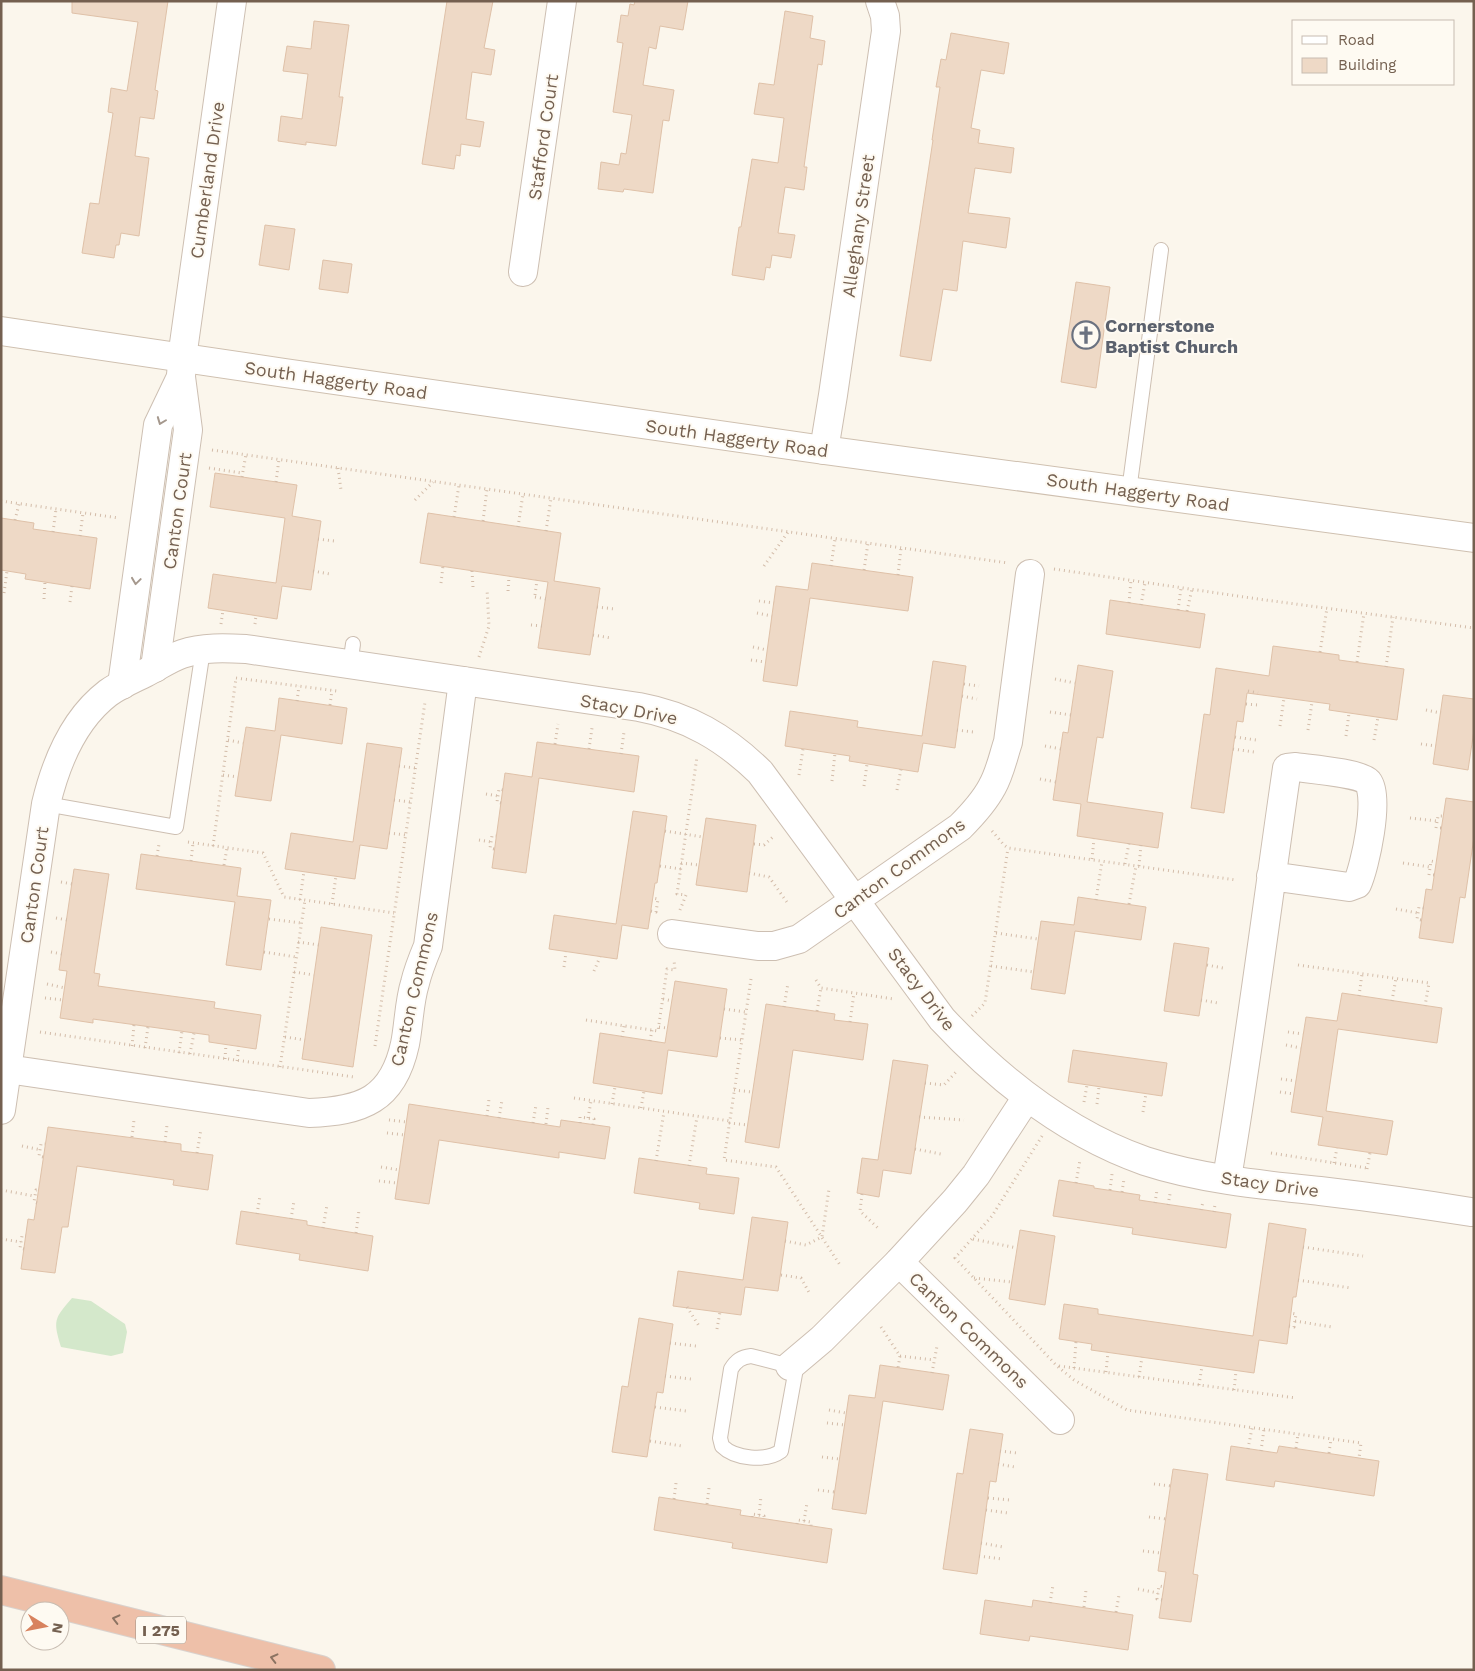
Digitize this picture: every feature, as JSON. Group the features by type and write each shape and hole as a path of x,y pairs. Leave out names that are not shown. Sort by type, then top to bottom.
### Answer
{"highway":[{"name":"I 275","path":"1,1590 321,1670"}],"street":[{"name":"Cumberland Drive","path":"182,367 232,1"},
{"name":"Stafford Court","path":"523,272 562,1"},
{"name":"Alleghany Street","path":"824,450 834,395 886,31 885,16 880,1"},
{"name":"South Haggerty Road","path":"1,330 182,367 824,450 1474,538"},
{"name":"Canton Court","path":"122,686 158,426 182,367"},
{"name":"Canton Court","path":"1,1110 46,804 51,782 63,751 78,726 97,704 109,692 155,668 188,430 182,367"},
{"name":"Canton Commons","path":"672,934 758,946 774,946 799,939 960,827 976,811 992,787 1002,764 1008,742 1032,569"},
{"name":"Stacy Drive","path":"155,668 181,654 224,648 352,654 463,681 644,708 684,720 725,742 744,756 760,772 942,1019 999,1076 1076,1130 1145,1161 1180,1170 1266,1185 1379,1198 1471,1212"},
{"name":"Canton Commons","path":"7,1069 309,1113 350,1109 368,1101 386,1088 398,1070 405,1044 414,984 428,946 463,681"},
{"path":"1227,1178 1271,876 1287,768 1296,767 1359,776 1368,782 1372,791 1373,801 1368,843 1362,874 1357,884 1349,887 1271,876"},
{"path":"899,1262 955,1201 976,1175 1027,1097"},
{"name":"Canton Commons","path":"790,1366 822,1339 899,1262 1060,1420"}],"lane":[{"path":"1129,491 1161,250"},
{"path":"150,483 180,488"},
{"path":"46,804 176,827 203,650"},
{"path":"751,1356 790,1366 795,1374 781,1451 764,1458 732,1454 726,1451 722,1446 720,1438 731,1369 735,1362 743,1357 751,1356"}],"path":[{"path":"208,449 868,543 1032,569 1131,580 1474,628"},
{"path":"206,468 242,475 246,454"},
{"path":"276,482 279,459"},
{"path":"338,468 341,490"},
{"path":"415,500 433,481"},
{"path":"454,517 459,485"},
{"path":"483,521 487,489"},
{"path":"518,527 523,494"},
{"path":"546,531 551,498"},
{"path":"1,501 125,519"},
{"path":"15,520 19,504"},
{"path":"52,532 56,509"},
{"path":"80,536 83,513"},
{"path":"764,566 788,532"},
{"path":"318,538 334,541"},
{"path":"832,566 835,539"},
{"path":"864,570 868,543"},
{"path":"898,575 901,548"},
{"path":"441,583 443,566"},
{"path":"4,593 6,571"},
{"path":"313,571 330,574"},
{"path":"472,571 473,587"},
{"path":"508,592 509,576"},
{"path":"537,580 535,596 546,598"},
{"path":"1129,603 1131,580"},
{"path":"44,598 45,582"},
{"path":"1141,605 1145,582"},
{"path":"70,602 72,586"},
{"path":"1178,610 1181,588"},
{"path":"479,657 490,626 487,589"},
{"path":"1187,611 1192,589"},
{"path":"759,601 774,604"},
{"path":"597,607 615,609"},
{"path":"1320,652 1326,608"},
{"path":"221,624 223,610"},
{"path":"1357,662 1364,613"},
{"path":"757,614 772,616"},
{"path":"1386,667 1393,617"},
{"path":"530,625 542,626"},
{"path":"593,635 611,638"},
{"path":"753,647 767,650"},
{"path":"751,660 765,662"},
{"path":"213,846 237,673"},
{"path":"1055,679 1075,683"},
{"path":"964,684 979,686"},
{"path":"297,701 299,686"},
{"path":"330,705 332,690"},
{"path":"1248,691 1258,693"},
{"path":"962,696 977,698"},
{"path":"1280,726 1284,698"},
{"path":"375,1050 425,702"},
{"path":"1308,730 1312,702"},
{"path":"1246,704 1258,705"},
{"path":"1426,710 1441,713"},
{"path":"1050,712 1071,715"},
{"path":"1346,736 1349,713"},
{"path":"1374,740 1378,717"},
{"path":"555,744 558,724"},
{"path":"589,749 592,728"},
{"path":"957,730 972,732"},
{"path":"621,754 624,732"},
{"path":"1235,736 1256,740"},
{"path":"228,740 243,743"},
{"path":"1421,744 1436,746"},
{"path":"1045,746 1061,749"},
{"path":"799,776 802,749"},
{"path":"1233,749 1254,752"},
{"path":"832,781 835,753"},
{"path":"586,1020 658,1031 667,969 675,970 672,934 686,895 677,894 698,757"},
{"path":"864,786 867,764"},
{"path":"399,766 415,768"},
{"path":"898,790 901,769"},
{"path":"223,775 238,777"},
{"path":"1040,779 1056,782"},
{"path":"501,803 497,802 500,789 503,790"},
{"path":"486,794 498,796"},
{"path":"394,800 410,802"},
{"path":"1441,828 1436,828 1437,821 1438,816 1443,816"},
{"path":"1410,818 1437,821"},
{"path":"990,829 1008,848 1236,880"},
{"path":"665,831 703,837"},
{"path":"754,844 764,845 778,832"},
{"path":"390,833 406,835"},
{"path":"494,849 490,848 492,836 496,836"},
{"path":"157,856 160,838"},
{"path":"1092,859 1094,839"},
{"path":"479,840 491,842"},
{"path":"185,842 263,853 284,897 394,913"},
{"path":"191,861 193,843"},
{"path":"1126,864 1129,844"},
{"path":"1129,904 1141,845"},
{"path":"224,865 227,848"},
{"path":"972,1017 985,1003 1008,848"},
{"path":"1096,900 1102,861"},
{"path":"1434,875 1429,875 1431,861 1436,862"},
{"path":"681,863 699,865"},
{"path":"1403,863 1430,868"},
{"path":"660,866 680,869"},
{"path":"280,1067 301,923 304,871"},
{"path":"62,873 61,882 72,884"},
{"path":"749,873 769,877 789,905"},
{"path":"332,904 336,876"},
{"path":"651,912 656,912 658,905 658,899 653,898"},
{"path":"1421,920 1417,919 1419,907 1424,908"},
{"path":"55,927 57,909"},
{"path":"1396,909 1418,913"},
{"path":"56,918 67,920"},
{"path":"269,918 301,923"},
{"path":"996,933 1038,939"},
{"path":"298,942 319,945"},
{"path":"50,960 52,944"},
{"path":"51,952 62,954"},
{"path":"264,952 296,957"},
{"path":"564,967 566,952"},
{"path":"594,971 600,957"},
{"path":"1298,964 1429,983 1425,1006"},
{"path":"1207,965 1223,968"},
{"path":"991,966 1034,972"},
{"path":"294,972 314,975"},
{"path":"1359,996 1362,974"},
{"path":"44,1006 48,976"},
{"path":"1392,1001 1396,978"},
{"path":"751,979 724,1160 776,1167 840,1265"},
{"path":"816,980 820,988 817,1011"},
{"path":"784,1007 788,983"},
{"path":"47,984 65,988"},
{"path":"820,988 895,999"},
{"path":"850,1022 854,993"},
{"path":"45,998 63,1000"},
{"path":"663,999 672,1001"},
{"path":"1201,1000 1218,1003"},
{"path":"724,1009 746,1012"},
{"path":"41,1024 40,1033 361,1078"},
{"path":"132,1046 134,1025"},
{"path":"622,1037 624,1026"},
{"path":"145,1048 148,1027"},
{"path":"658,1027 667,1028"},
{"path":"650,1041 652,1030"},
{"path":"179,1053 182,1032"},
{"path":"1288,1032 1303,1034"},
{"path":"190,1054 194,1033"},
{"path":"284,1037 305,1040"},
{"path":"720,1038 742,1040"},
{"path":"224,1059 226,1044"},
{"path":"1286,1045 1301,1048"},
{"path":"238,1061 239,1046"},
{"path":"925,1083 944,1086 958,1071"},
{"path":"1282,1079 1296,1081"},
{"path":"1084,1102 1086,1085"},
{"path":"612,1104 615,1087"},
{"path":"1097,1104 1099,1087"},
{"path":"734,1090 752,1092"},
{"path":"641,1108 644,1091"},
{"path":"1280,1092 1294,1094"},
{"path":"1143,1112 1146,1093"},
{"path":"574,1098 748,1125"},
{"path":"487,1116 489,1099"},
{"path":"499,1118 502,1100"},
{"path":"588,1118 591,1101"},
{"path":"533,1123 536,1105"},
{"path":"546,1124 548,1107"},
{"path":"656,1161 664,1112"},
{"path":"689,1166 697,1116"},
{"path":"580,1123 580,1117 588,1118 594,1119 593,1125"},
{"path":"920,1117 964,1120"},
{"path":"132,1137 134,1120"},
{"path":"388,1120 406,1122"},
{"path":"165,1142 167,1124"},
{"path":"197,1153 201,1130"},
{"path":"386,1133 405,1135"},
{"path":"1043,1135 992,1216 955,1258 1057,1366 1074,1380 1127,1410 1360,1443 1359,1458"},
{"path":"43,1157 40,1156 41,1144 45,1144"},
{"path":"22,1146 41,1150"},
{"path":"1334,1163 1337,1148"},
{"path":"915,1150 941,1154"},
{"path":"1271,1153 1367,1168"},
{"path":"1366,1175 1370,1153"},
{"path":"1076,1183 1081,1157"},
{"path":"381,1168 399,1170"},
{"path":"1110,1190 1113,1171"},
{"path":"1122,1192 1124,1176"},
{"path":"379,1181 397,1183"},
{"path":"1155,1203 1158,1187"},
{"path":"822,1238 829,1189"},
{"path":"1,1190 34,1196"},
{"path":"37,1203 34,1202 34,1196 36,1190 38,1190"},
{"path":"1168,1205 1170,1190"},
{"path":"862,1194 860,1211 879,1229"},
{"path":"257,1214 260,1196"},
{"path":"291,1219 294,1201"},
{"path":"324,1228 327,1205"},
{"path":"356,1233 359,1210"},
{"path":"24,1248 20,1248 22,1236 26,1236"},
{"path":"1,1238 21,1242"},
{"path":"785,1242 806,1245 822,1238"},
{"path":"973,1238 1017,1248"},
{"path":"1303,1247 1363,1256"},
{"path":"781,1275 801,1278 810,1294"},
{"path":"974,1278 1012,1282"},
{"path":"1298,1280 1351,1288"},
{"path":"687,1308 699,1326"},
{"path":"718,1329 720,1312"},
{"path":"1289,1326 1294,1327 1296,1314 1291,1314"},
{"path":"1295,1321 1332,1327"},
{"path":"881,1327 900,1356 898,1368"},
{"path":"1074,1368 1076,1342"},
{"path":"670,1343 696,1346"},
{"path":"932,1373 937,1346"},
{"path":"1106,1372 1108,1352"},
{"path":"900,1356 934,1360"},
{"path":"1139,1377 1142,1357"},
{"path":"1057,1366 1296,1398"},
{"path":"1200,1385 1202,1366"},
{"path":"1234,1390 1236,1371"},
{"path":"665,1376 691,1379"},
{"path":"655,1407 686,1411"},
{"path":"829,1410 846,1413"},
{"path":"827,1423 845,1425"},
{"path":"1248,1449 1252,1428"},
{"path":"1261,1451 1264,1430"},
{"path":"1296,1448 1298,1434"},
{"path":"1329,1453 1331,1439"},
{"path":"650,1441 682,1446"},
{"path":"1000,1451 1017,1453"},
{"path":"822,1457 839,1459"},
{"path":"998,1464 1015,1467"},
{"path":"674,1500 676,1483"},
{"path":"1154,1484 1171,1486"},
{"path":"707,1504 709,1488"},
{"path":"818,1490 834,1492"},
{"path":"759,1515 761,1496"},
{"path":"988,1498 1010,1500"},
{"path":"804,1521 807,1503"},
{"path":"986,1510 1008,1513"},
{"path":"752,1517 752,1514 759,1515 764,1516 764,1519"},
{"path":"1149,1517 1166,1519"},
{"path":"797,1524 798,1520 811,1522 811,1526"},
{"path":"981,1544 1003,1547"},
{"path":"1144,1551 1161,1553"},
{"path":"980,1556 1002,1559"},
{"path":"1050,1603 1053,1585"},
{"path":"1162,1600 1157,1599 1159,1586 1164,1587"},
{"path":"1084,1608 1086,1590"},
{"path":"1138,1590 1158,1593"},
{"path":"1116,1612 1119,1595"}],"green space":[{"path":"72,1298 91,1301 125,1324 127,1332 123,1353 111,1356 61,1347 56,1325 57,1320"}],"building":[{"path":"72,1 168,1 155,90 158,91 154,119 140,117 135,156 149,158 139,236 121,233 119,245 116,245 114,258 82,253 90,203 99,204 113,113 108,112 111,88 127,91 138,22 72,13"},
{"path":"447,1 493,1 484,48 495,50 491,75 472,72 466,119 484,122 480,147 461,144 460,156 456,155 454,169 422,164"},
{"path":"635,1 688,1 683,30 660,26 656,49 649,47 643,85 674,90 669,121 663,120 653,193 624,189 623,192 598,189 601,162 619,165 621,153 626,154 632,115 613,112 623,43 617,42 621,15 628,16 630,4 634,5"},
{"path":"785,11 813,16 810,38 825,41 822,65 818,64 804,167 807,167 804,190 785,187 778,233 795,235 791,258 772,255 770,268 766,267 764,280 732,275 752,159 778,163 784,118 754,114 759,83 774,85"},
{"path":"314,21 349,25 339,97 343,97 336,146 306,142 306,145 278,141 281,116 302,119 308,74 283,71 287,46 311,49"},
{"path":"951,33 1009,43 1004,74 981,70 971,128 980,130 978,143 1014,148 1011,173 975,168 968,213 1010,218 1006,248 963,241 957,291 943,289 931,361 900,356 933,140 940,87 936,87 941,59 946,60"},
{"path":"265,225 295,229 289,270 259,265"},
{"path":"323,260 352,264 348,293 319,289"},
{"name":"Cornerstone Baptist Church","path":"1076,282 1110,287 1096,388 1061,382"},
{"path":"215,473 297,485 292,516 321,521 311,590 282,586 277,619 208,608 213,574 276,583 285,518 210,507"},
{"path":"428,513 561,533 554,581 600,588 590,655 538,648 548,582 420,563"},
{"path":"1,518 34,523 33,529 97,538 90,589 25,579 26,574 1,570"},
{"path":"812,563 913,577 908,611 810,598 797,686 763,681 776,586 808,590"},
{"path":"1110,600 1205,614 1200,648 1106,634"},
{"path":"1273,646 1339,655 1339,660 1404,669 1397,720 1329,710 1330,704 1247,693 1243,722 1237,721 1224,813 1191,808 1204,714 1210,715 1216,668 1269,676"},
{"path":"933,661 966,666 955,748 923,743 918,772 849,761 850,756 785,746 790,711 858,721 857,727 922,736"},
{"path":"1078,665 1113,671 1103,738 1097,737 1087,802 1163,813 1158,848 1077,836 1081,804 1053,800 1063,732 1068,733"},
{"path":"1443,695 1474,699 1474,730 1468,770 1433,764"},
{"path":"279,698 347,708 342,744 281,735 271,801 235,796 246,727 275,731"},
{"path":"537,742 639,756 634,792 539,778 526,873 492,868 505,773 532,777"},
{"path":"367,743 402,748 387,849 360,845 355,879 285,869 291,833 353,842"},
{"path":"1446,798 1474,802 1474,837 1465,898 1460,897 1453,943 1419,938 1426,889 1432,890"},
{"path":"633,811 667,816 648,929 622,925 617,959 549,949 554,915 616,924"},
{"path":"706,818 756,825 747,892 696,885"},
{"path":"141,854 241,868 237,896 271,900 261,970 226,965 235,902 136,889"},
{"path":"74,869 109,874 94,973 100,974 98,986 215,1002 214,1008 261,1015 256,1049 209,1042 209,1035 93,1019 93,1023 60,1018 67,971 59,970"},
{"path":"1078,897 1146,907 1141,940 1075,931 1065,994 1031,989 1041,921 1074,925"},
{"path":"321,927 372,935 353,1067 302,1059"},
{"path":"1174,943 1209,948 1199,1016 1164,1011"},
{"path":"675,981 727,989 717,1057 668,1050 662,1094 593,1083 600,1033 665,1043"},
{"path":"1342,993 1442,1008 1437,1043 1338,1029 1326,1111 1393,1121 1387,1155 1318,1145 1323,1117 1291,1112 1306,1017 1337,1021"},
{"path":"766,1004 835,1014 834,1020 868,1024 863,1060 793,1050 779,1148 745,1142"},
{"path":"1073,1050 1167,1063 1162,1096 1068,1082"},
{"path":"893,1060 928,1065 911,1174 883,1170 879,1197 857,1193 862,1158 878,1160"},
{"path":"409,1104 560,1127 561,1120 610,1127 605,1159 559,1152 559,1158 439,1140 429,1204 395,1199"},
{"path":"48,1127 181,1144 181,1151 213,1155 208,1190 173,1185 174,1180 77,1166 68,1227 62,1227 55,1273 21,1269 28,1219 34,1220"},
{"path":"639,1158 707,1168 706,1174 739,1178 734,1214 699,1209 700,1203 634,1193"},
{"path":"1059,1180 1140,1195 1139,1200 1231,1214 1226,1248 1132,1234 1133,1228 1053,1216"},
{"path":"241,1211 307,1221 307,1225 373,1236 368,1271 299,1260 300,1254 236,1244"},
{"path":"752,1217 788,1222 778,1291 745,1287 741,1315 673,1306 678,1271 743,1280"},
{"path":"1269,1223 1306,1229 1296,1297 1293,1297 1287,1344 1259,1340 1254,1373 1091,1350 1092,1344 1059,1339 1064,1304 1098,1309 1098,1314 1253,1336"},
{"path":"1020,1230 1055,1236 1045,1305 1009,1299"},
{"path":"639,1318 673,1324 663,1393 657,1392 647,1457 612,1452 622,1386 628,1387"},
{"path":"880,1365 949,1375 943,1410 883,1401 866,1514 832,1509 849,1395 875,1398"},
{"path":"970,1429 1003,1434 996,1482 990,1481 977,1574 943,1569 957,1473 963,1474"},
{"path":"1231,1446 1277,1453 1279,1446 1379,1461 1374,1496 1275,1481 1274,1487 1226,1480"},
{"path":"1173,1469 1208,1474 1193,1574 1198,1575 1191,1622 1159,1618 1166,1572 1158,1571"},
{"path":"659,1497 741,1510 740,1515 832,1529 827,1563 732,1548 733,1543 654,1530"},
{"path":"985,1600 1032,1607 1033,1600 1133,1615 1128,1650 1030,1636 1029,1641 980,1634"}],"place":[{"name":"Cornerstone Baptist Church","path":"1086,335"}]}
